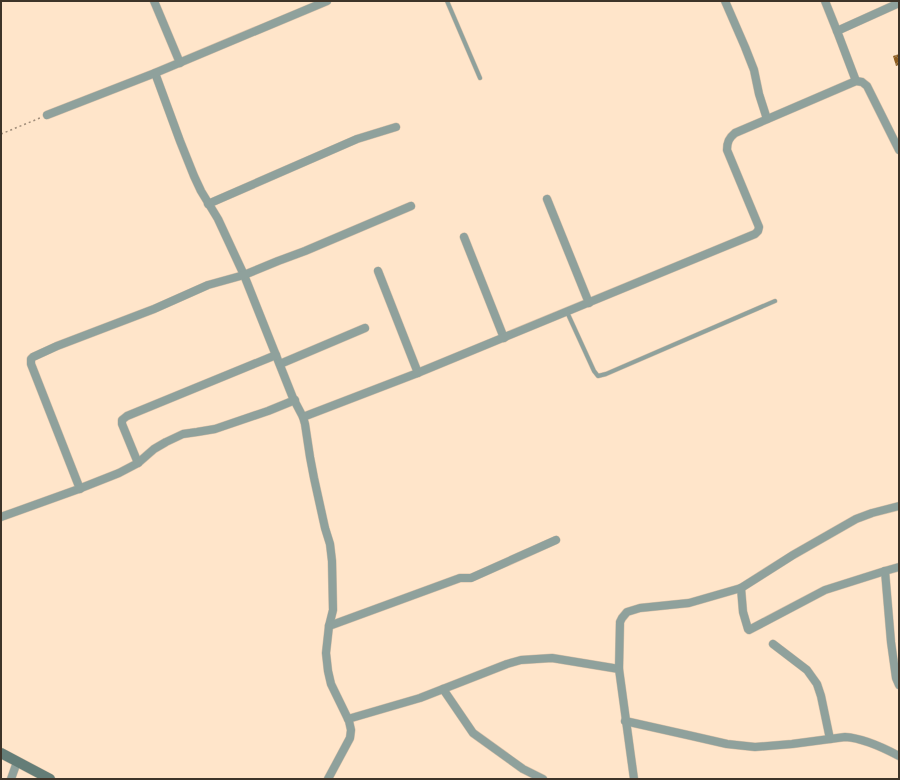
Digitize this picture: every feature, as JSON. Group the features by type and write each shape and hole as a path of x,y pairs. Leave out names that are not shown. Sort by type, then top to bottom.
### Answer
{"street":[{"path":"154,1 180,63"},
{"path":"48,115 180,63 327,1"},
{"path":"725,1 754,70 759,94 767,119"},
{"path":"825,1 856,81"},
{"path":"837,31 899,3"},
{"path":"155,73 180,141 201,190 218,219 244,274 276,355 306,424 310,458 325,528 330,544 332,561 333,610 329,626 326,653 328,671 332,684 348,719 351,730 350,738 328,779"},
{"path":"303,417 418,373 755,234 759,227 727,150 730,137 735,133 856,81 862,82 867,86 899,150"},
{"path":"208,204 357,139 396,126"},
{"path":"547,199 589,303"},
{"path":"80,489 31,364 31,360 34,356 125,321 208,285 244,274 305,251 411,206"},
{"path":"464,237 504,338"},
{"path":"378,271 418,373"},
{"path":"280,364 365,328"},
{"path":"138,463 122,424 122,420 127,416 276,355"},
{"path":"1,517 80,489 119,473 138,463 154,449 183,434 215,429 295,400"},
{"path":"634,779 619,669 620,622 627,612 640,608 689,603 741,588 856,518 899,506"},
{"path":"329,626 460,578 471,578 556,540"},
{"path":"741,588 743,612 749,630 826,590 899,567"},
{"path":"885,571 891,642 896,678 899,685"},
{"path":"773,644 807,670 818,684 830,739"},
{"path":"348,719 420,698 521,660 552,658 619,669"},
{"path":"443,689 473,733 523,769 543,779"},
{"path":"626,721 720,742 755,747 854,738 888,750 899,756"},
{"path":"1,753 50,779"},
{"path":"11,779 16,762"}],"lane":[{"path":"447,1 480,78"},
{"path":"567,312 594,371 598,376 606,374 774,301"}],"path":[{"path":"1,134 48,115"}],"building":[{"path":"899,54 899,65 896,66 893,56"}]}
